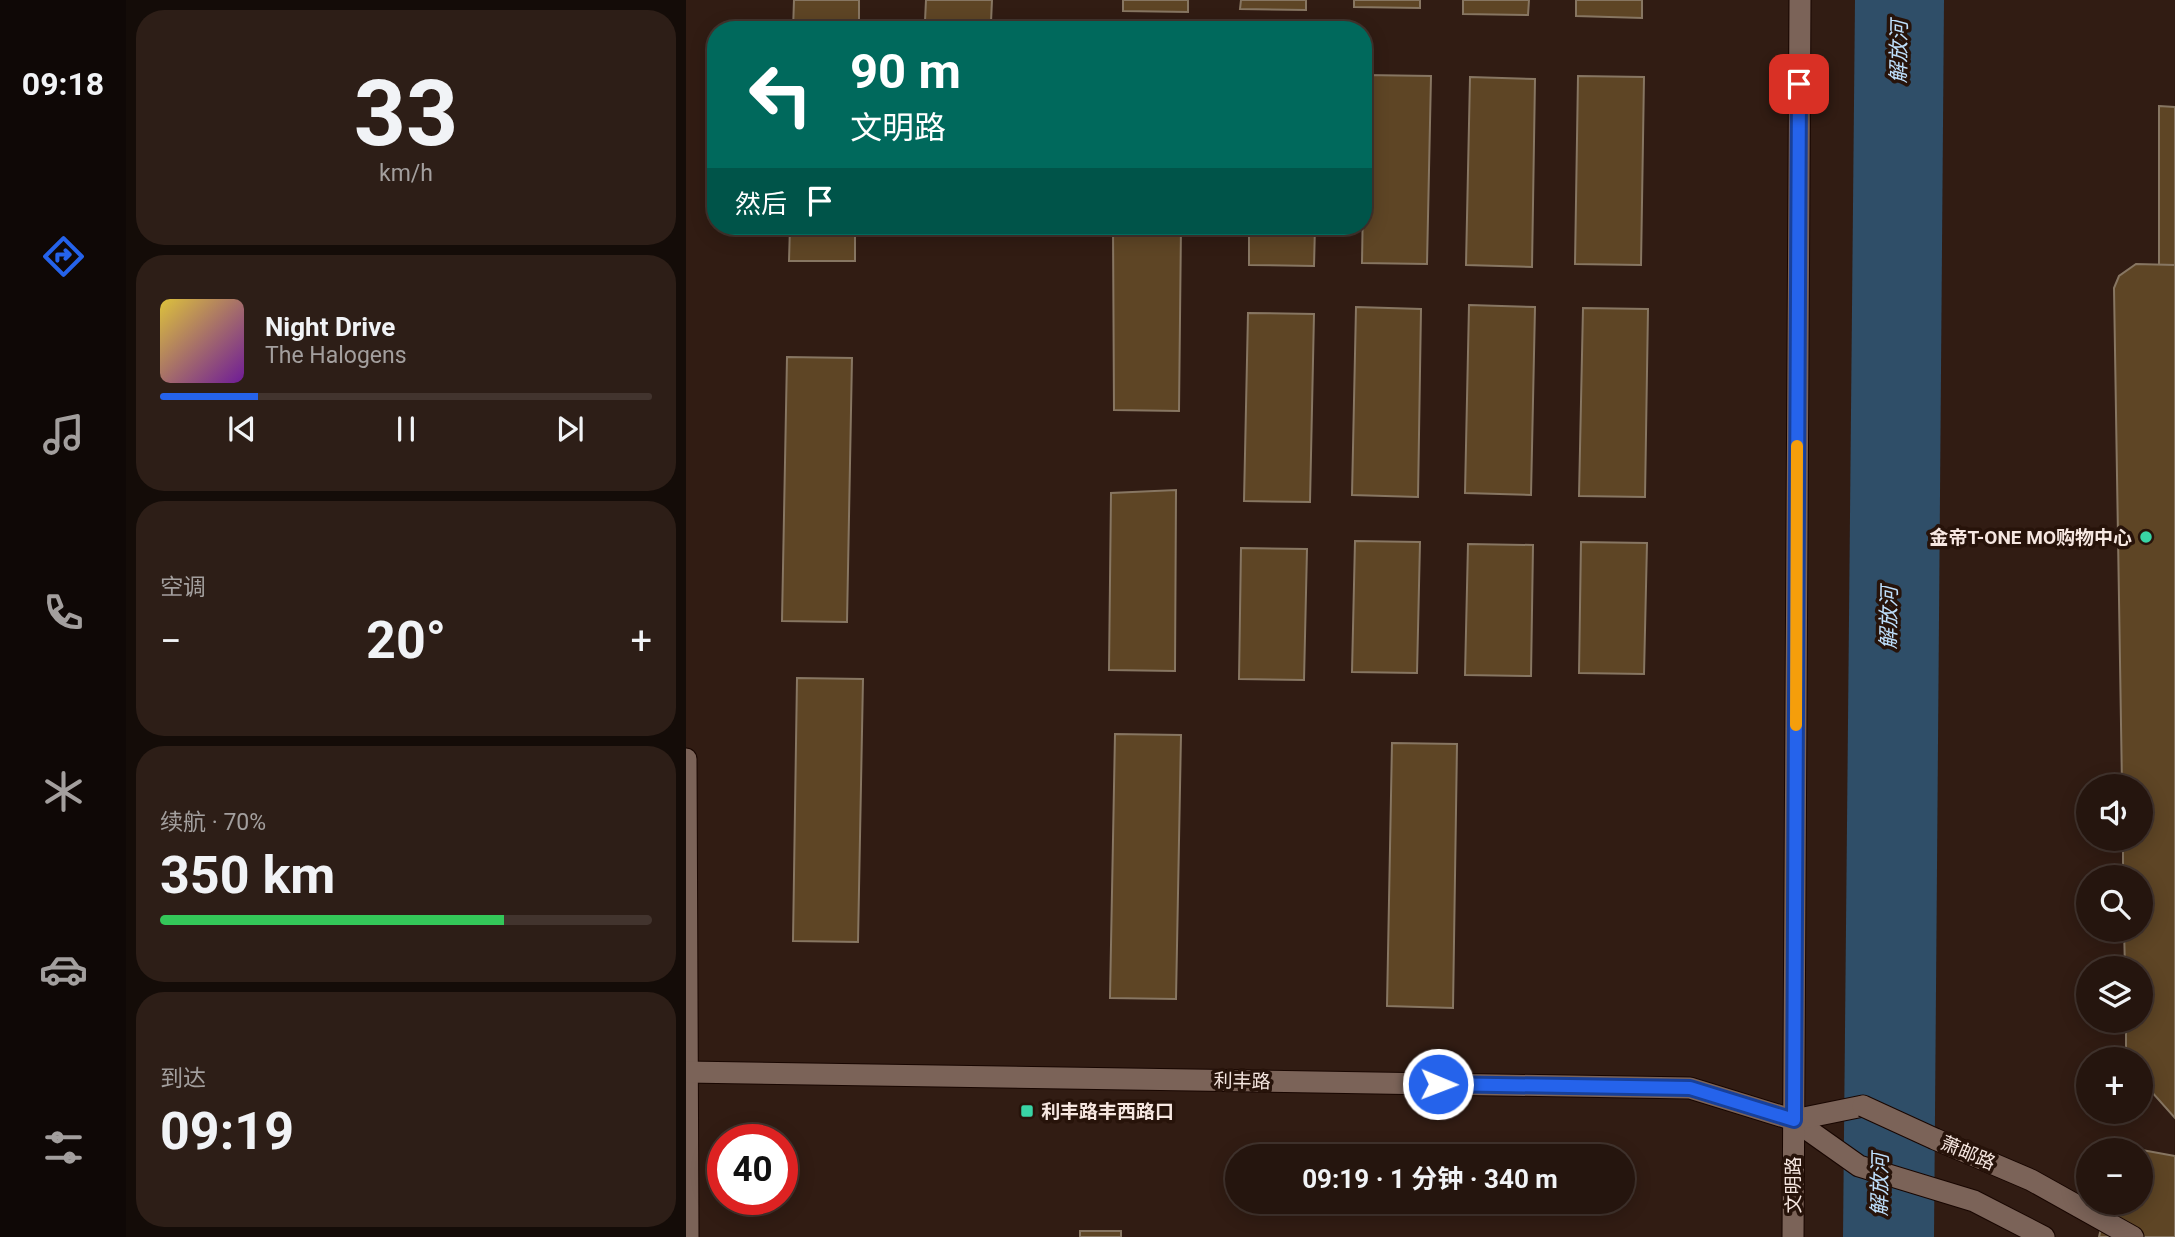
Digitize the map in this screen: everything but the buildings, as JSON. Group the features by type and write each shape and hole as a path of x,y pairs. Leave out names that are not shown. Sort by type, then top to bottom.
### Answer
{"street":[{"name":"文明路","path":"1793,1237 1800,0"},
{"path":"686,759 688,1237"},
{"name":"利丰路","path":"687,1072 1690,1088 1794,1120"},
{"name":"萧邮路","path":"1794,1120 1863,1106 2031,1180 2133,1237"},
{"path":"1794,1120 1859,1166 1974,1200 2044,1237"}],"water":[{"name":"解放河","path":"1855,0 1944,0 1934,1237 1843,1237"}],"slow traffic":[{"path":"1796,725 1797,446"}],"place":[{"name":"金帝T-ONE MO购物中心","path":"2146,537"},
{"name":"利丰路丰西路口","path":"1027,1111"}],"route":[{"path":"1438,1084 1690,1088 1794,1120 1799,84"}]}
